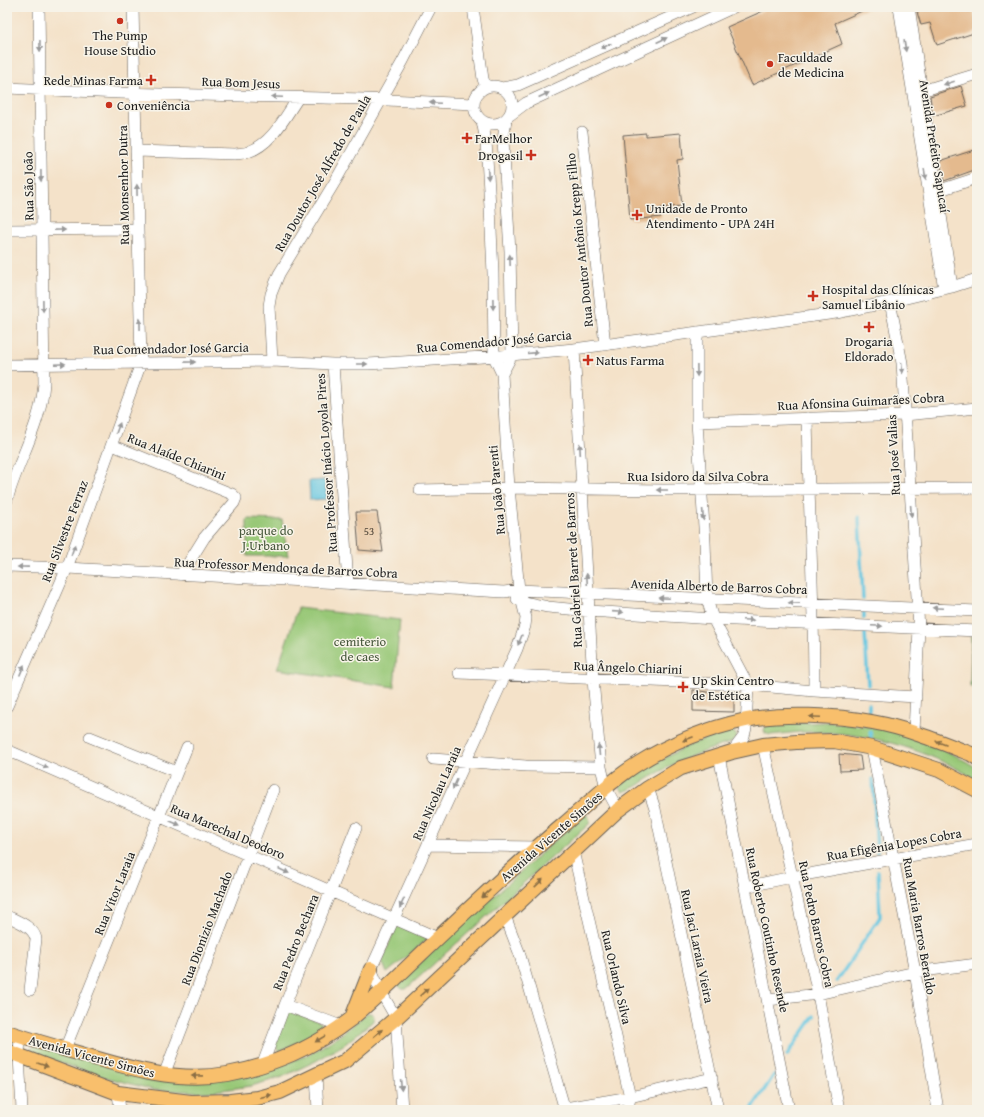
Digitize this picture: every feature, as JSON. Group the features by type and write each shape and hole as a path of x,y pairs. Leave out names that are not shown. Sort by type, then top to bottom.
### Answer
{"main road":[{"name":"Avenida Vicente Simões","path":"14,1034 131,1069 164,1075 224,1075 262,1066 303,1050 352,1018 537,847 606,788 640,763 669,747 712,730 747,720 791,716 837,717 872,722 914,732 975,756"},
{"name":"Avenida Vicente Simões","path":"13,1054 118,1093 230,1106 280,1092 345,1061 396,1018 618,810 648,788 681,768 725,754 763,745 834,741 872,748 939,770 977,790"},
{"path":"352,1018 371,969"}],"street":[{"name":"Rua São João","path":"7,500 11,484 36,422 43,400 44,365 39,7"},
{"name":"Rua Monsenhor Dutra","path":"133,7 141,363"},
{"name":"Rua Doutor José Alfredo de Paula","path":"272,361 269,306 271,294 279,274 336,180 403,61 431,7"},
{"path":"473,7 483,79 486,87"},
{"path":"502,88 518,85 693,7"},
{"path":"502,374 512,355 510,251 503,140 508,117 513,102 511,96 502,88 496,86 486,87 477,94 474,104 478,117 488,124 501,124 508,117 526,103 734,7"},
{"name":"Avenida Prefeito Sapucaí","path":"899,7 906,20 948,288"},
{"name":"Avenida Prefeito Sapucaí","path":"906,20 909,7"},
{"path":"917,92 977,74"},
{"name":"Rua Bom Jesus","path":"7,88 474,104"},
{"path":"136,151 235,154 247,152 261,145 270,138 298,98"},
{"path":"482,121 486,141 490,207 493,273 494,357"},
{"name":"Rua Doutor Antônio Krepp Filho","path":"582,132 605,345"},
{"path":"933,192 977,178"},
{"path":"7,230 138,229"},
{"name":"Rua Comendador José Garcia","path":"7,365 272,361 333,364 376,364 494,357 574,349 836,313 890,302 948,288 977,279"},
{"name":"Rua José Valias","path":"890,302 902,363 917,607"},
{"path":"697,332 698,422 707,600 713,618 748,685 747,720 744,736 725,754"},
{"name":"Rua Gabriel Barret de Barros","path":"574,349 593,680 601,767 606,788 618,810"},
{"name":"Rua João Parenti","path":"494,357 502,374 519,590 523,602"},
{"name":"Rua Silvestre Ferraz","path":"7,706 67,568 141,363"},
{"name":"Rua Professor Inácio Loyola Pires","path":"333,364 348,584"},
{"name":"Rua Afonsina Guimarães Cobra","path":"698,422 905,415 977,408"},
{"path":"807,418 808,490 814,623 814,691"},
{"name":"Rua Alaíde Chiarini","path":"112,445 232,494 236,498 234,503 204,538 181,575"},
{"name":"Rua Isidoro da Silva Cobra","path":"420,490 510,488 582,490 977,488"},
{"name":"Rua Professor Mendonça de Barros Cobra","path":"7,566 504,592 519,590"},
{"name":"Avenida Alberto de Barros Cobra","path":"519,590 707,600 917,607 977,611"},
{"name":"Rua Professor Mendonça de Barros Cobra","path":"504,592 523,602"},
{"path":"523,602 548,607 589,611 977,632"},
{"name":"Rua Nicolau Laraia","path":"371,969 526,626 523,602"},
{"path":"914,732 919,628 917,607"},
{"name":"Rua Ângelo Chiarini","path":"459,673 593,680 748,685 814,691 916,697"},
{"path":"90,737 177,772"},
{"name":"Rua Pedro Barros Cobra","path":"763,745 818,994 839,1110"},
{"name":"Rua Vitor Laraia","path":"65,1049 187,747"},
{"name":"Rua Maria Barros Beraldo","path":"872,748 915,972 934,1109"},
{"name":"Rua Marechal Deodoro","path":"7,750 438,938"},
{"name":"Rua Roberto Coutinho Resende","path":"725,754 744,887 790,1110"},
{"path":"433,759 526,766 601,767"},
{"name":"Rua Jaci Laraia Vieira","path":"648,788 655,809 718,1110"},
{"name":"Rua Dionizio Machado","path":"164,1075 273,790"},
{"name":"Rua Pedro Bechara","path":"262,1066 356,828"},
{"name":"Rua Efigênia Lopes Cobra","path":"744,887 977,844"},
{"path":"428,845 537,847"},
{"name":"Rua Orlando Silva","path":"573,851 630,1097 628,1110"},
{"path":"7,916 29,928 35,934 36,939 30,990"},
{"path":"505,916 519,952 565,1109 630,1097 712,1078"},
{"path":"768,1000 818,994 915,972 977,964"},
{"path":"371,969 381,992 396,1018 402,1110"},
{"path":"285,1005 341,1026"},
{"name":"Avenida Vicente Simões","path":"13,1054 14,1034"},
{"path":"13,1054 22,1110"},
{"path":"316,1075 318,1110"},
{"path":"118,1093 120,1110"}],"green space":[{"name":"parque do J.Urbano","path":"247,519 282,520 288,556 247,556"},
{"name":"cemiterio de caes","path":"298,608 400,620 394,687 277,669"},
{"path":"971,636 977,638 977,687 970,687"},
{"path":"828,722 886,729 926,742 947,751 977,768 977,780 936,759 892,743 846,734 823,732 800,732 770,735 765,733 764,730 766,726 781,724"},
{"path":"732,731 736,734 737,738 733,742 680,761 629,790 623,792 620,787 622,783 629,778 685,747 704,739"},
{"path":"587,815 590,820 589,824 406,989 402,989 398,985 400,981 582,816"},
{"path":"397,924 428,939 387,973 382,961"},
{"path":"287,1011 321,1022 322,1030 280,1051 273,1045"},
{"path":"367,1013 371,1013 374,1016 373,1021 345,1044 316,1061 282,1077 251,1086 207,1092 154,1090 97,1075 32,1053 30,1051 31,1048 35,1046 156,1079 276,1067 310,1054 339,1036"}],"water":[{"path":"325,480 327,499 310,500 309,481"}],"building":[{"name":"Faculdade de Medicina","path":"772,7 871,7 835,23 842,44 752,85 727,27"},
{"path":"932,7 972,7 975,18 977,18 977,32 937,45 930,23 921,25 917,12"},
{"path":"961,86 967,106 933,116 930,96"},
{"path":"646,133 646,136 681,133 683,159 677,160 682,206 660,208 661,217 630,220 623,135"},
{"path":"974,150 977,159 977,169 944,181 940,161"},
{"path":"356,512 377,512 383,552 359,550"},
{"path":"693,690 734,696 734,712 693,711"},
{"path":"839,754 860,756 862,770 840,771"}],"waterway":[{"path":"859,517 863,599"},
{"path":"864,612 864,618"},
{"path":"865,632 868,685"},
{"path":"869,704 869,711"},
{"path":"870,732 871,738"},
{"path":"873,779 877,852"},
{"path":"837,981 880,917 878,871"},
{"path":"787,1055 814,1016"},
{"path":"751,1110 774,1075"}],"place":[{"name":"The Pump House Studio","path":"120,21"},
{"name":"Faculdade de Medicina","path":"770,64"},
{"name":"Rede Minas Farma","path":"151,80"},
{"name":"Conveniência","path":"109,105"},
{"name":"FarMelhor","path":"467,138"},
{"name":"Drogasil","path":"531,155"},
{"name":"Unidade de Pronto Atendimento - UPA 24H","path":"637,215"},
{"name":"Hospital das Clínicas Samuel Libânio","path":"813,296"},
{"name":"Drogaria Eldorado","path":"869,327"},
{"name":"Natus Farma","path":"588,360"},
{"name":"Up Skin Centro de Estética","path":"683,687"}]}
